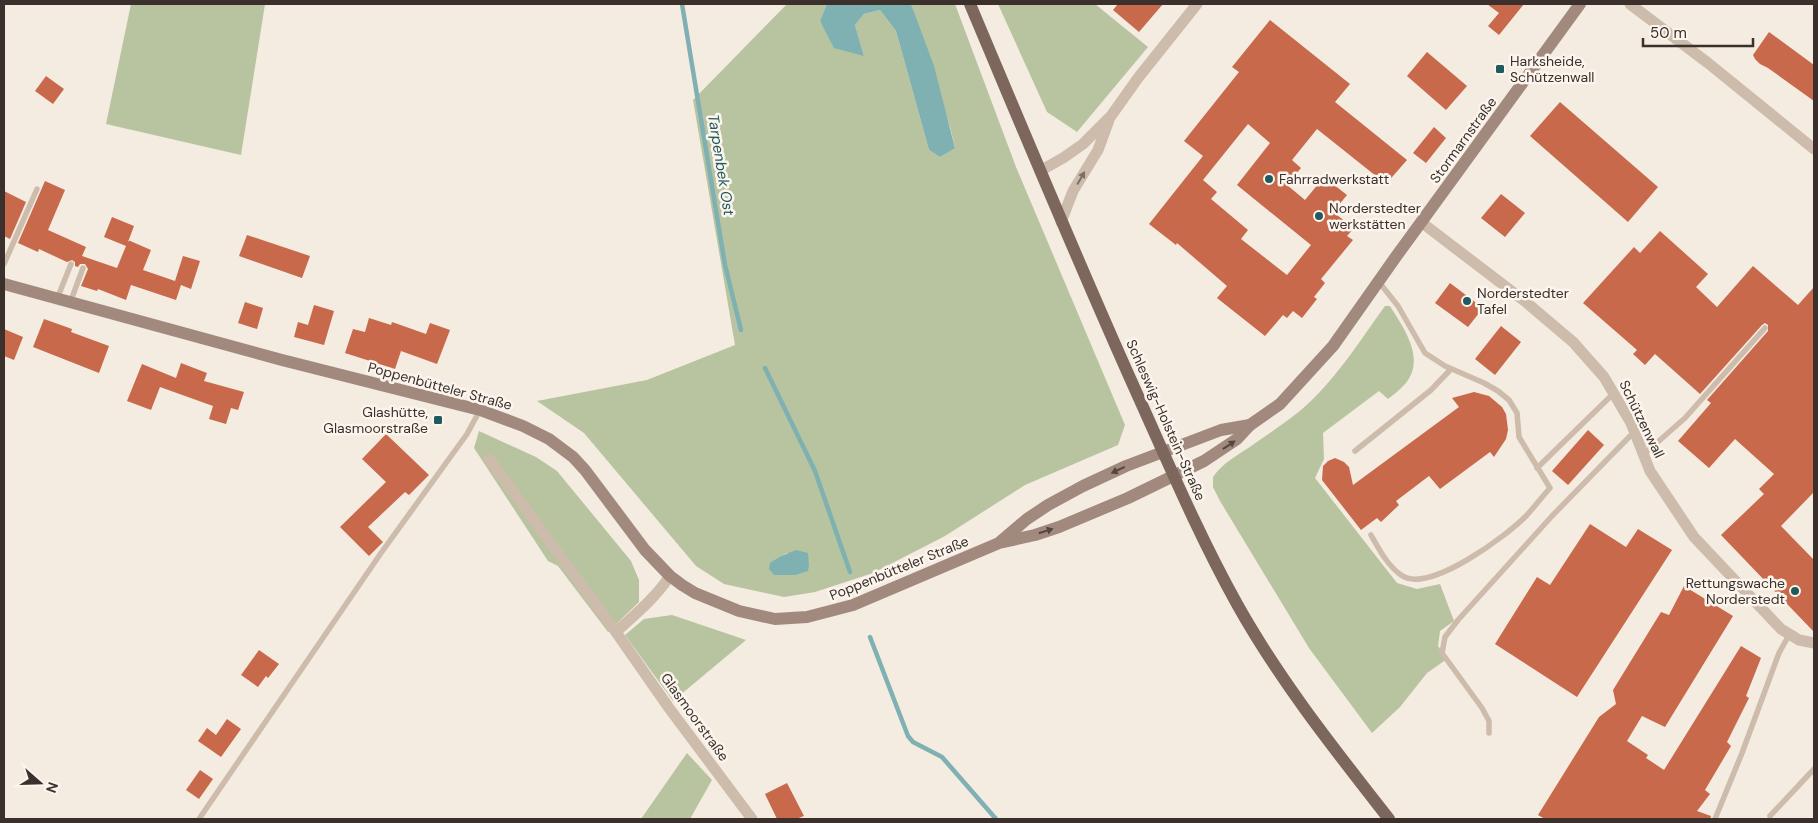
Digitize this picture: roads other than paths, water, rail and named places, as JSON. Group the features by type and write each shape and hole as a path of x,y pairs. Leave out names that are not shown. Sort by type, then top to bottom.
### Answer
{"main road":[{"name":"Schleswig-Holstein-Straße","path":"970,4 1061,222 1163,453 1238,604 1277,670 1309,716 1389,819"},
{"name":"Stormarnstraße","path":"1173,474 1204,461 1229,446 1250,425 1274,409 1333,346 1580,4"},
{"name":"Poppenbütteler Straße","path":"4,284 272,358 480,410 524,426 549,439 573,457 585,470 644,550 670,576 695,594 739,611 775,619 807,617 853,605 999,543 1035,535 1059,527 1128,498 1173,474"},
{"name":"Stormarnstraße","path":"1163,453 1221,430 1250,425"},
{"name":"Poppenbütteler Straße","path":"999,543 1027,519 1048,505 1126,466 1163,453"}],"street":[{"path":"1040,171 1064,158 1083,144 1110,116 1197,4"},
{"path":"1630,4 1708,63 1814,149"},
{"path":"1061,222 1073,192 1098,150 1110,116"},
{"name":"Schützenwall","path":"1421,222 1527,303 1573,342 1604,376 1634,432 1650,471 1694,537 1767,616 1789,635 1799,640 1814,643"},
{"name":"Glasmoorstraße","path":"489,458 669,708 752,819"},
{"path":"616,632 660,591 670,576"}],"lane":[{"path":"4,264 37,188"},
{"path":"63,301 72,264"},
{"path":"63,301 83,268"},
{"path":"1370,535 1385,559 1402,576 1417,580 1461,565 1527,516 1550,488 1519,438 1517,413 1509,400 1484,383 1451,369 1425,353 1398,306 1378,282"},
{"path":"1643,455 1685,418 1765,328"},
{"path":"1355,451 1431,390 1451,369"},
{"path":"1537,468 1614,393"},
{"path":"198,819 381,554 467,434 480,410"},
{"path":"1489,733 1489,721 1482,708 1442,653 1445,638 1458,620 1552,516 1634,432"},
{"path":"1714,819 1742,753 1779,653 1789,635"},
{"path":"1770,816 1814,769"}],"water":[{"path":"827,4 911,4 934,66 955,148 940,157 929,150 896,31 880,10 864,14 855,25 864,56 834,48 820,21"},
{"path":"796,550 808,553 808,571 795,575 774,575 769,569 770,563"}],"waterway":[{"name":"Tarpenbek Ost","path":"682,4 725,265 741,330"},
{"name":"Tarpenbek Ost","path":"765,368 815,471 850,572"},
{"name":"Tarpenbek Ost","path":"870,637 908,736 913,742 942,757 996,819"}],"place":[{"name":"Harksheide, Schützenwall","path":"1500,69"},
{"name":"Fahrradwerkstatt","path":"1269,179"},
{"name":"Norderstedter werkstätten","path":"1319,216"},
{"name":"Norderstedter Tafel","path":"1467,301"},
{"name":"Glashütte, Glasmoorstraße","path":"438,420"},
{"name":"Rettungswache Norderstedt","path":"1795,591"}]}
